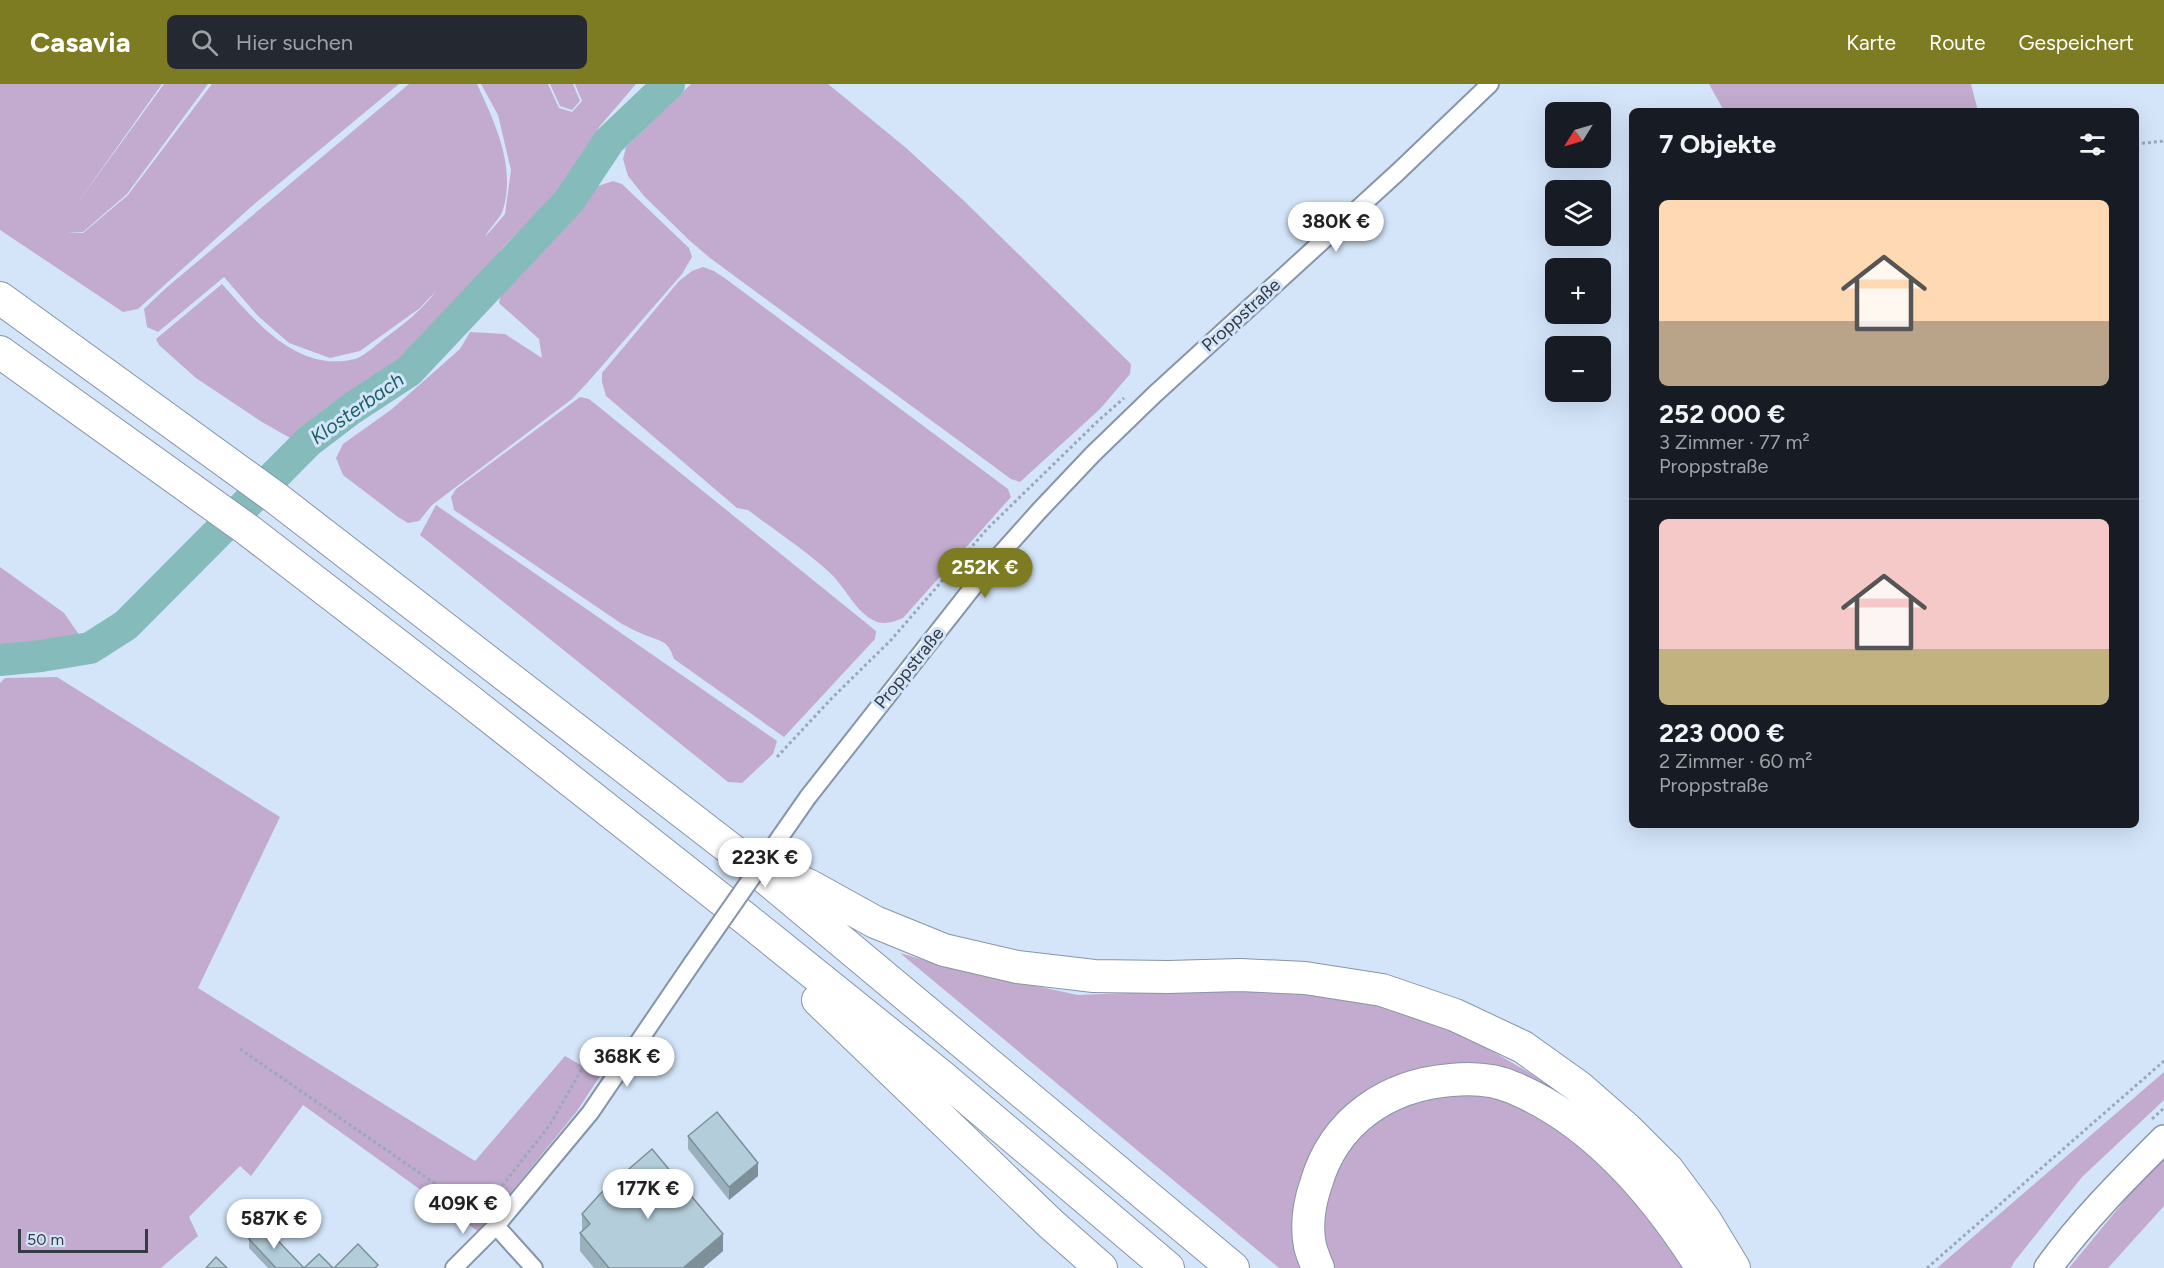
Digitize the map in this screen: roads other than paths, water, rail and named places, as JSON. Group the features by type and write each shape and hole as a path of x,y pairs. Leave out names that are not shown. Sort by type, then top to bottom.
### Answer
{"highway":[{"path":"0,298 276,498 737,854 1233,1268"},
{"path":"0,352 248,530 466,698 939,1075 1168,1268"},
{"path":"737,854 810,886 875,922 944,950 1017,967 1094,976 1240,975 1305,978 1382,990 1455,1016 1523,1047 1580,1088 1627,1129 1668,1170 1705,1220 1734,1268"},
{"path":"746,919 827,1009 1050,1224 1101,1268"},
{"path":"1318,1268 1310,1245 1309,1207 1320,1170 1338,1137 1364,1110 1398,1092 1432,1081 1472,1078 1512,1087 1562,1112 1603,1146 1644,1188 1682,1237 1702,1268"}],"main road":[{"path":"2048,1268 2067,1241 2109,1194 2164,1139"}],"street":[{"name":"Proppstraße","path":"454,1268 496,1226 590,1113 808,797 988,568 1054,495 1155,394 1398,172 1490,84"},
{"path":"496,1226 534,1268"}],"waterway":[{"name":"Klosterbach","path":"0,660 90,648 126,625 309,441 351,409 409,371 569,201 609,141 669,84"}]}
